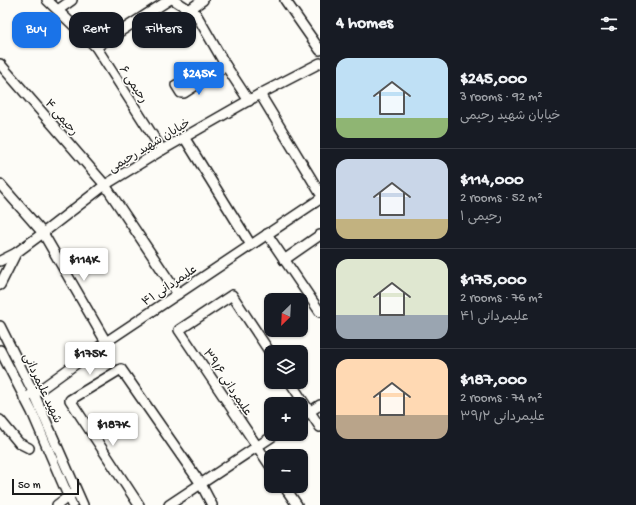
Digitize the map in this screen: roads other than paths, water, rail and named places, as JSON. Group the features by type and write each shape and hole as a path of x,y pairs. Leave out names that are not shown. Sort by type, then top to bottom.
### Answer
{"street":[{"name":"رحیمی ۶","path":"47,0 69,21"},
{"path":"58,10 72,0"},
{"path":"124,29 168,0"},
{"path":"174,0 196,14 226,66 249,101"},
{"path":"189,10 203,0"},
{"path":"285,0 320,50"},
{"name":"رحیمی ۶","path":"97,48 162,150"},
{"name":"خیابان شهید رحیمی","path":"0,261 16,253 105,185 184,137 260,94 320,63"},
{"name":"رحیمی ۴","path":"0,64 105,185 178,294"},
{"path":"176,85 181,93 184,93 226,66"},
{"path":"260,94 320,193"},
{"path":"184,137 251,245"},
{"path":"0,184 43,233 106,342"},
{"name":"علیمردانی ۴۱","path":"24,398 34,394 106,342 320,199"},
{"path":"266,234 320,312"},
{"path":"284,260 320,235"},
{"path":"0,285 16,253"},
{"name":"علیمردانی ۳۹/۶","path":"264,457 179,330 232,295 265,345"},
{"name":"شهید علیمردانی","path":"0,326 34,394 72,494 72,505"},
{"name":"شهید علیمردانی","path":"0,350 72,494 83,505"},
{"path":"139,505 70,400 122,369 201,484 212,505"},
{"path":"295,389 320,427"},
{"path":"310,412 320,405"},
{"path":"0,420 19,444 29,448"},
{"path":"169,505 266,441"},
{"path":"289,493 297,505"},
{"path":"57,505 72,494"}]}
